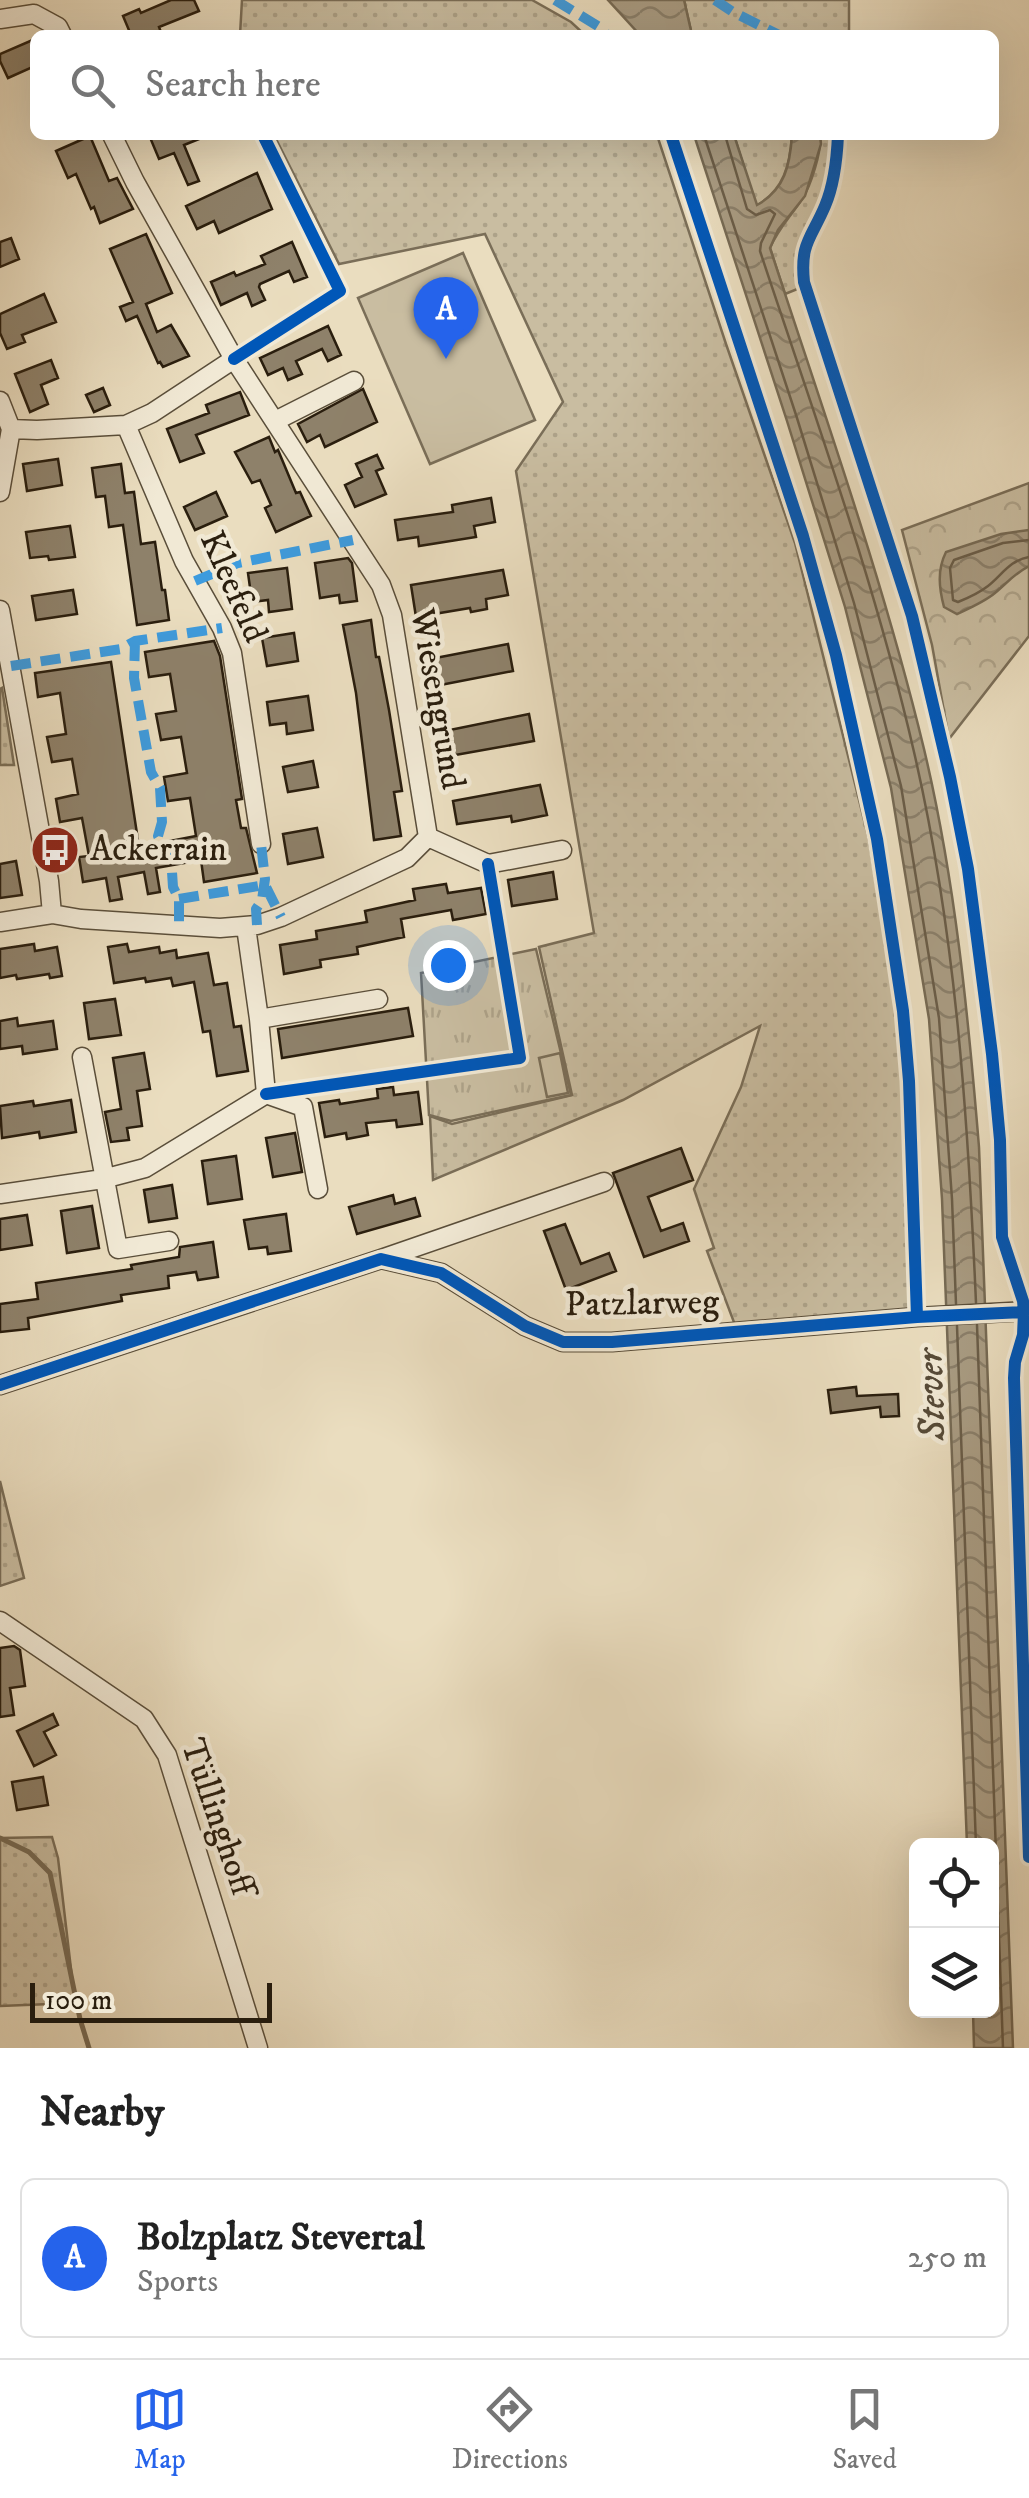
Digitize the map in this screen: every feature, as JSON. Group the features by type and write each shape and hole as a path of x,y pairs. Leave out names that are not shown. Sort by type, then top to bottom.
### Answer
{"street":[{"path":"0,19 34,7 60,30"},
{"name":"Wiesengrund","path":"0,922 52,914 80,919 246,927 280,917 407,858 428,836 392,615 381,586 234,359 114,140"},
{"path":"11,429 126,425 152,413 234,359"},
{"path":"275,421 354,381"},
{"path":"0,401 11,429 0,492"},
{"name":"Kleefeld","path":"126,425 184,561 232,653 261,844"},
{"path":"0,610 52,914"},
{"path":"428,836 488,864 562,850"},
{"path":"246,927 266,1094"},
{"path":"260,1020 378,999"},
{"path":"82,1057 118,1249 168,1240"},
{"path":"0,1194 103,1179 145,1168 266,1094"},
{"path":"266,1094 303,1108 318,1189"},
{"path":"0,1385 604,1182"},
{"name":"Patzlarweg","path":"381,1260 442,1273 525,1326 563,1342 612,1342 1021,1311"},
{"name":"Tüllinghoff","path":"0,1620 144,1719 167,1755 258,2048"}],"green space":[{"path":"242,0 532,0 580,30 240,30"},
{"path":"684,0 849,0 849,30 691,30"},
{"path":"277,140 659,140 795,543 869,840 896,1010 903,1083 913,1310 735,1325 707,1251 714,1248 694,1189 741,1087 760,1026 623,1100 433,1180 430,1116 452,1124 572,1095 539,947 594,933 516,471 563,402 485,234 339,264"},
{"path":"736,140 791,140 784,176 766,200 756,206"},
{"path":"835,140 830,180 799,253 800,288 785,294 770,248 809,186 820,142"},
{"path":"463,253 535,420 430,464 358,298"},
{"path":"1029,483 1029,636 949,739 932,645 902,530"},
{"path":"2,688 14,765 0,765"},
{"path":"536,949 571,1095 451,1121 429,1115 421,973"},
{"path":"560,1053 568,1093 547,1097 539,1058"},
{"path":"0,1481 24,1578 0,1586"},
{"path":"52,1837 58,1858 75,2003 0,2006 0,1838"}],"water":[{"path":"608,0 684,0 691,30 635,30"},
{"path":"696,140 736,140 757,205 780,184 792,140 821,140 805,196 778,230 770,248 890,622 924,749 944,847 965,996 979,1147 1013,2048 974,2048 973,2018 999,2018 999,1838 967,1838 942,1199 929,1019 891,788 845,607"},
{"path":"1029,530 1029,566 972,607 957,614 944,607 940,579 946,552 1001,534"}],"building":[{"path":"171,0 194,0 199,11 159,27 160,30 129,30 123,16 139,9 141,13"},
{"path":"30,41 30,68 8,78 0,54"},
{"path":"81,140 92,140 109,181 117,178 133,209 100,223 76,174 68,178 56,151"},
{"path":"151,140 196,140 184,145 199,181 188,185 174,153 159,159"},
{"path":"257,173 272,209 219,233 214,221 197,229 186,206"},
{"path":"146,234 172,293 146,304 157,332 171,325 189,356 163,367 137,316 126,321 120,307 133,302 110,249"},
{"path":"11,238 19,259 0,267 0,242"},
{"path":"292,242 307,277 294,282 289,271 260,284 265,300 252,306 247,293 221,305 211,282 265,264 261,256"},
{"path":"44,294 56,322 22,335 25,342 7,349 0,333 0,314"},
{"path":"328,326 341,355 328,361 322,349 296,361 302,374 288,380 283,368 268,375 260,358"},
{"path":"51,360 58,378 41,385 48,404 30,412 15,374"},
{"path":"103,388 110,405 94,412 86,395"},
{"path":"363,389 377,422 325,447 320,435 307,442 298,424"},
{"path":"240,392 249,415 196,435 204,453 180,462 167,429 209,413 206,405"},
{"path":"269,437 311,516 276,532 265,508 271,505 260,480 252,483 235,452"},
{"path":"377,455 383,468 376,471 386,494 355,507 345,485 362,477 356,464"},
{"path":"58,459 62,485 27,491 23,464"},
{"path":"121,464 125,493 134,492 141,544 155,542 169,620 137,625 123,525 109,527 105,496 96,497 92,468"},
{"path":"216,492 227,516 195,530 184,507"},
{"path":"491,498 495,522 474,526 476,537 419,546 418,537 398,540 395,520 453,512 452,505"},
{"path":"70,526 75,557 30,558 26,532"},
{"path":"348,558 357,601 340,603 339,595 320,598 315,563"},
{"path":"287,568 292,609 269,612 268,600 252,602 248,573"},
{"path":"503,570 508,595 486,599 487,609 416,617 411,585"},
{"path":"73,590 77,614 36,620 32,596"},
{"path":"371,620 402,791 394,792 401,836 374,840 356,693 343,625"},
{"path":"294,633 298,661 267,666 262,638"},
{"path":"214,641 220,656 242,799 236,800 241,828 246,828 257,873 204,882 201,860 156,868 160,892 148,894 144,872 118,877 122,899 110,901 106,878 83,882 79,857 89,856 82,818 60,822 56,799 78,794 72,759 52,762 47,737 66,734 60,693 38,697 35,673 111,662 139,847 196,836 190,798 168,801 164,777 187,773 181,737 161,740 156,714 176,711 170,674 149,677 145,652"},
{"path":"508,644 513,671 430,687 425,660"},
{"path":"308,696 313,730 287,734 286,723 270,725 267,702"},
{"path":"529,714 534,741 444,757 440,732"},
{"path":"313,761 318,787 288,792 283,767"},
{"path":"540,785 547,815 512,822 511,816 457,824 453,801"},
{"path":"317,828 323,857 288,864 283,834"},
{"path":"16,861 22,895 0,898 0,864"},
{"path":"553,872 557,899 512,906 508,880"},
{"path":"446,884 448,893 481,888 486,914 453,920 451,910 401,919 404,937 357,947 358,954 320,960 321,967 284,974 280,945 317,939 316,931 367,922 365,911 415,900 413,889"},
{"path":"34,944 35,951 57,947 62,976 0,978 0,949"},
{"path":"127,944 129,952 159,947 160,953 176,950 177,958 208,953 214,985 227,983 234,1027 241,1026 248,1071 217,1076 210,1031 203,1032 194,982 173,986 171,978 146,982 145,978 114,983 108,947"},
{"path":"115,999 121,1035 89,1039 84,1003"},
{"path":"408,1008 413,1036 282,1058 278,1029"},
{"path":"17,1018 18,1026 53,1021 57,1049 23,1054 22,1046 0,1049 0,1021"},
{"path":"144,1053 150,1089 137,1091 142,1126 127,1128 129,1140 111,1142 105,1112 121,1109 113,1058"},
{"path":"393,1087 394,1095 418,1092 422,1124 397,1127 396,1120 366,1123 368,1135 347,1139 346,1133 325,1137 319,1103 378,1098 377,1089"},
{"path":"71,1100 76,1132 40,1138 39,1132 2,1138 0,1106"},
{"path":"295,1133 302,1172 273,1177 266,1138"},
{"path":"681,1148 693,1180 648,1197 661,1231 683,1223 689,1241 644,1257 613,1173"},
{"path":"236,1156 242,1199 208,1204 202,1161"},
{"path":"172,1185 177,1218 149,1222 144,1190"},
{"path":"393,1195 395,1204 415,1198 420,1216 357,1234 349,1207"},
{"path":"92,1206 99,1248 67,1253 61,1211"},
{"path":"286,1214 291,1251 268,1254 267,1247 249,1249 244,1220"},
{"path":"27,1215 32,1245 0,1250 0,1219"},
{"path":"565,1224 581,1264 609,1253 616,1271 566,1290 544,1231"},
{"path":"213,1242 218,1277 198,1280 196,1272 168,1276 169,1288 121,1295 122,1301 28,1318 29,1329 0,1332 0,1304 38,1299 36,1283 132,1269 131,1265 179,1257 180,1247"},
{"path":"856,1387 857,1396 898,1394 899,1416 881,1417 880,1407 831,1413 828,1390"},
{"path":"14,1646 20,1650 25,1686 10,1688 14,1715 0,1717 0,1648"},
{"path":"53,1714 58,1725 44,1732 56,1755 34,1766 17,1731"},
{"path":"43,1777 48,1805 17,1810 12,1782"}],"waterway":[{"path":"0,1838 29,1852 50,1873 89,2048"}],"marked path":[{"path":"555,0 603,30"},
{"path":"715,0 769,30"},
{"path":"195,581 238,563 353,540"},
{"path":"11,666 222,628"},
{"path":"135,641 134,678 151,772 160,788 162,822 158,836 171,857 173,887 179,899 179,925"},
{"path":"257,925 256,909 262,900 265,879 261,844"},
{"path":"179,899 265,885 281,917"}],"cycle path":[{"path":"234,359 340,291 265,140"},
{"path":"673,140 803,536 836,655 877,839 903,1011 909,1081 917,1317"},
{"path":"838,140 831,189 805,250 804,282 912,616 950,777 968,869 992,1054 1000,1140 1002,1237 1023,1301 1023,1335 1014,1378 1029,1857"},
{"path":"266,1094 520,1058 488,864"},
{"path":"0,1385 381,1259 441,1273 525,1326 563,1342 612,1342 1024,1312"}],"place":[{"name":"Bolzplatz Stevertal","path":"446,359"},
{"name":"Ackerrain","path":"55,850"}],"water label":[{"name":"Stever","path":"932,1395"}]}
